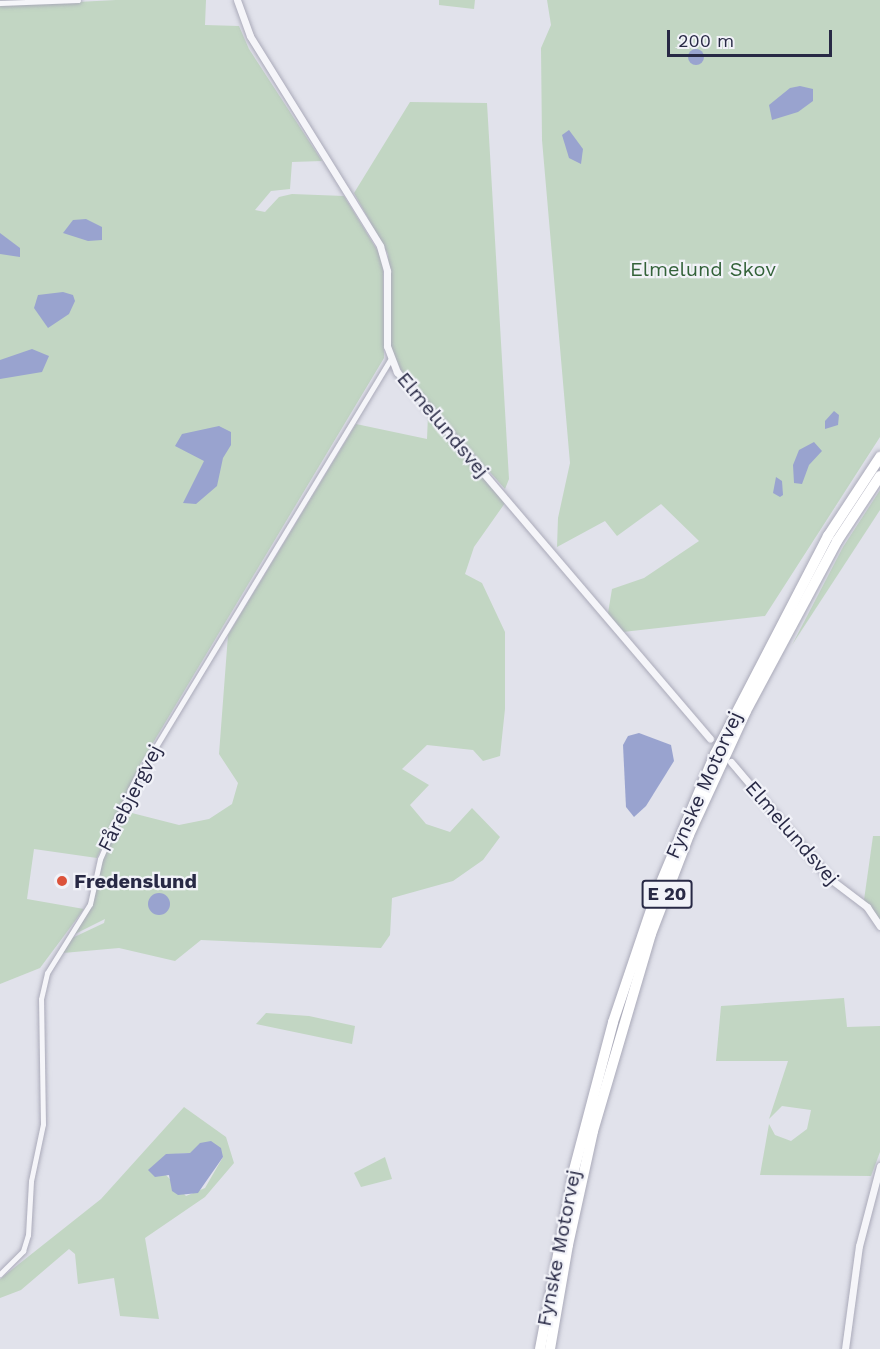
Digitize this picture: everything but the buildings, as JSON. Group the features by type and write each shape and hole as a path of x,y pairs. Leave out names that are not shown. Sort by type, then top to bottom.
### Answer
{"highway":[{"name":"Fynske Motorvej","path":"540,1349 575,1164 613,1022 657,892 715,754 828,536 880,457"},
{"name":"Fynske Motorvej","path":"550,1349 567,1245 593,1131 651,934 690,835 746,711 837,541 880,476"}],"street":[{"path":"0,3 78,0"},
{"name":"Elmelundsvej","path":"237,0 250,36 385,258 390,360 710,739"},
{"name":"Fårebjergvej","path":"0,1274 24,1251 28,1235 31,1181 43,1124 41,999 47,973 90,904 100,859 132,786 390,360"},
{"name":"Elmelundsvej","path":"731,762 829,878 867,907 880,926"},
{"path":"845,1349 861,1236 880,1166"}],"green space":[{"path":"116,0 206,0 205,25 239,26 249,49 322,161 292,162 290,189 271,191 255,210 265,212 279,197 292,194 344,196 379,253 383,268 384,358 138,768 97,858 34,849 27,899 84,909 40,968 0,984 0,6"},
{"path":"439,0 475,0 474,9 439,5"},
{"name":"Elmelund Skov","path":"547,0 880,0 880,437 765,616 623,632 608,613 612,589 644,578 699,541 661,504 617,536 605,521 557,547 558,518 570,463 542,140 541,48 551,25"},
{"path":"410,102 487,103 509,479 505,489 403,374 391,350 388,254 354,193"},
{"path":"428,415 505,503 474,547 465,574 482,583 505,632 505,709 500,756 483,761 473,750 427,745 402,769 429,785 410,805 426,824 450,832 472,808 500,837 483,860 453,881 392,898 390,935 381,948 201,940 175,961 119,948 63,953 70,939 104,923 105,919 73,935 93,902 103,858 124,811 179,825 209,819 232,804 238,783 219,754 228,635 356,424 427,439"},
{"path":"880,490 880,510 792,645 843,547"},
{"path":"873,836 880,836 880,920 864,900"},
{"path":"844,998 847,1027 880,1026 880,1152 871,1176 760,1175 769,1124 775,1135 791,1141 807,1129 811,1110 782,1106 769,1119 788,1061 716,1061 721,1006"},
{"path":"266,1013 309,1016 355,1026 352,1044 256,1024"},
{"path":"184,1107 226,1137 234,1163 205,1197 145,1238 159,1319 120,1316 114,1278 78,1284 75,1254 69,1249 21,1290 0,1298 0,1279 101,1199","holes":["191,1153 223,1157 205,1188 186,1196 166,1175 176,1154"]},
{"path":"385,1157 392,1179 361,1187 354,1173"}],"water":[{"path":"696,49 702,51 704,57 702,63 696,65 690,63 688,57 690,51"},
{"path":"800,86 813,89 813,101 798,112 772,120 769,105 790,88"},
{"path":"569,130 583,149 581,164 569,158 562,135"},
{"path":"86,219 102,227 102,240 88,241 63,233 73,220"},
{"path":"0,233 20,248 20,257 0,254"},
{"path":"63,292 73,295 75,301 69,314 48,328 34,308 38,295"},
{"path":"32,349 49,356 42,372 0,379 0,360"},
{"path":"834,411 839,415 838,425 825,429 825,421"},
{"path":"219,426 231,432 231,445 223,458 217,486 196,504 183,503 204,461 175,446 182,434"},
{"path":"814,442 822,451 809,465 802,484 794,483 793,465 799,450"},
{"path":"776,477 782,481 783,495 780,497 773,493"},
{"path":"639,733 671,745 674,761 646,806 634,817 626,807 623,745 628,736"},
{"path":"159,893 167,896 170,904 167,912 159,915 151,912 148,904 151,896"},
{"path":"211,1141 221,1148 223,1157 198,1193 178,1195 172,1191 169,1175 155,1177 148,1170 166,1154 190,1153 200,1143"}],"place":[{"name":"Fredenslund","path":"62,881"}]}
